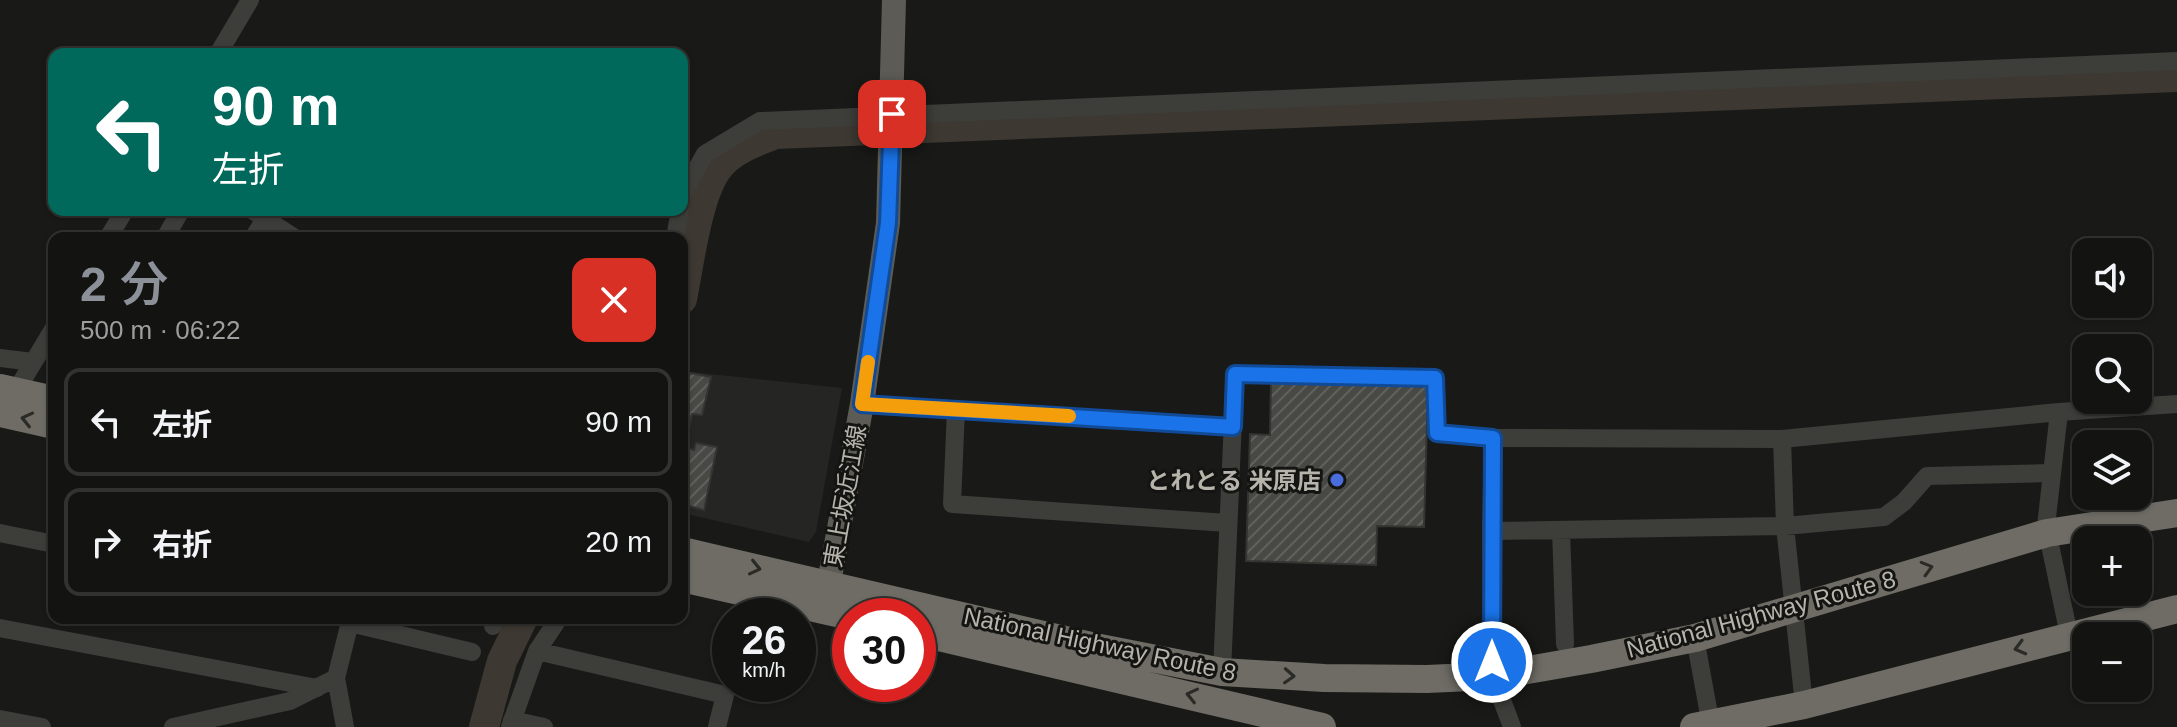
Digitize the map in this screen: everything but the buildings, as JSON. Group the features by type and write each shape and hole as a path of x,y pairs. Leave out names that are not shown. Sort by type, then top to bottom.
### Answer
{"highway":[{"path":"5,398 48,400"},
{"path":"5,398 48,422"},
{"name":"National Highway Route 8","path":"936,620 1222,672 1339,678 1493,676 1695,638 2047,533 2177,513"},
{"name":"National Highway Route 8","path":"688,553 832,602"},
{"name":"National Highway Route 8","path":"688,579 832,603"},
{"path":"1703,726 1804,705 2177,609"},
{"name":"National Highway Route 8","path":"936,636 1322,727"}],"main road":[{"name":"東上坂近江線","path":"835,598 888,223 894,0"}],"street":[{"path":"222,48 250,0"},
{"path":"688,184 705,154 760,121 891,125 2177,61"},
{"path":"261,216 286,232"},
{"path":"5,398 48,338"},
{"path":"0,358 33,362"},
{"path":"1222,672 1235,374 1435,378 1437,433 1493,438 1782,439 2059,412 2177,404"},
{"path":"862,404 1233,427"},
{"path":"956,409 952,504 1227,523"},
{"path":"2059,412 2047,533 2069,635"},
{"path":"1493,438 1493,676 1512,727"},
{"path":"1782,439 1785,526 1804,705"},
{"path":"1491,531 1785,526 1884,517 1904,502 1927,476 2051,473"},
{"path":"1561,530 1565,644"},
{"path":"0,533 48,543"},
{"path":"345,727 336,678 350,624"},
{"path":"363,624 472,652"},
{"path":"544,727 511,723 537,651 555,624"},
{"path":"0,628 317,688"},
{"path":"1695,638 1703,726"},
{"path":"537,651 725,695 717,727"},
{"path":"173,727 290,701 336,678"},
{"path":"0,719 42,727"}],"shaded area":[{"path":"688,372 842,388 816,532 809,542 688,514"}],"waterway":[{"path":"688,268 704,196 718,168 744,147 776,134 2177,77"},
{"path":"484,727 502,661 520,624"}],"slow traffic":[{"path":"868,362 862,404 1069,416"}],"place":[{"name":"とれとる 米原店","path":"1337,480"}],"route":[{"path":"892,114 888,223 862,404 1233,427 1235,374 1435,378 1437,433 1493,438 1492,662"}]}
